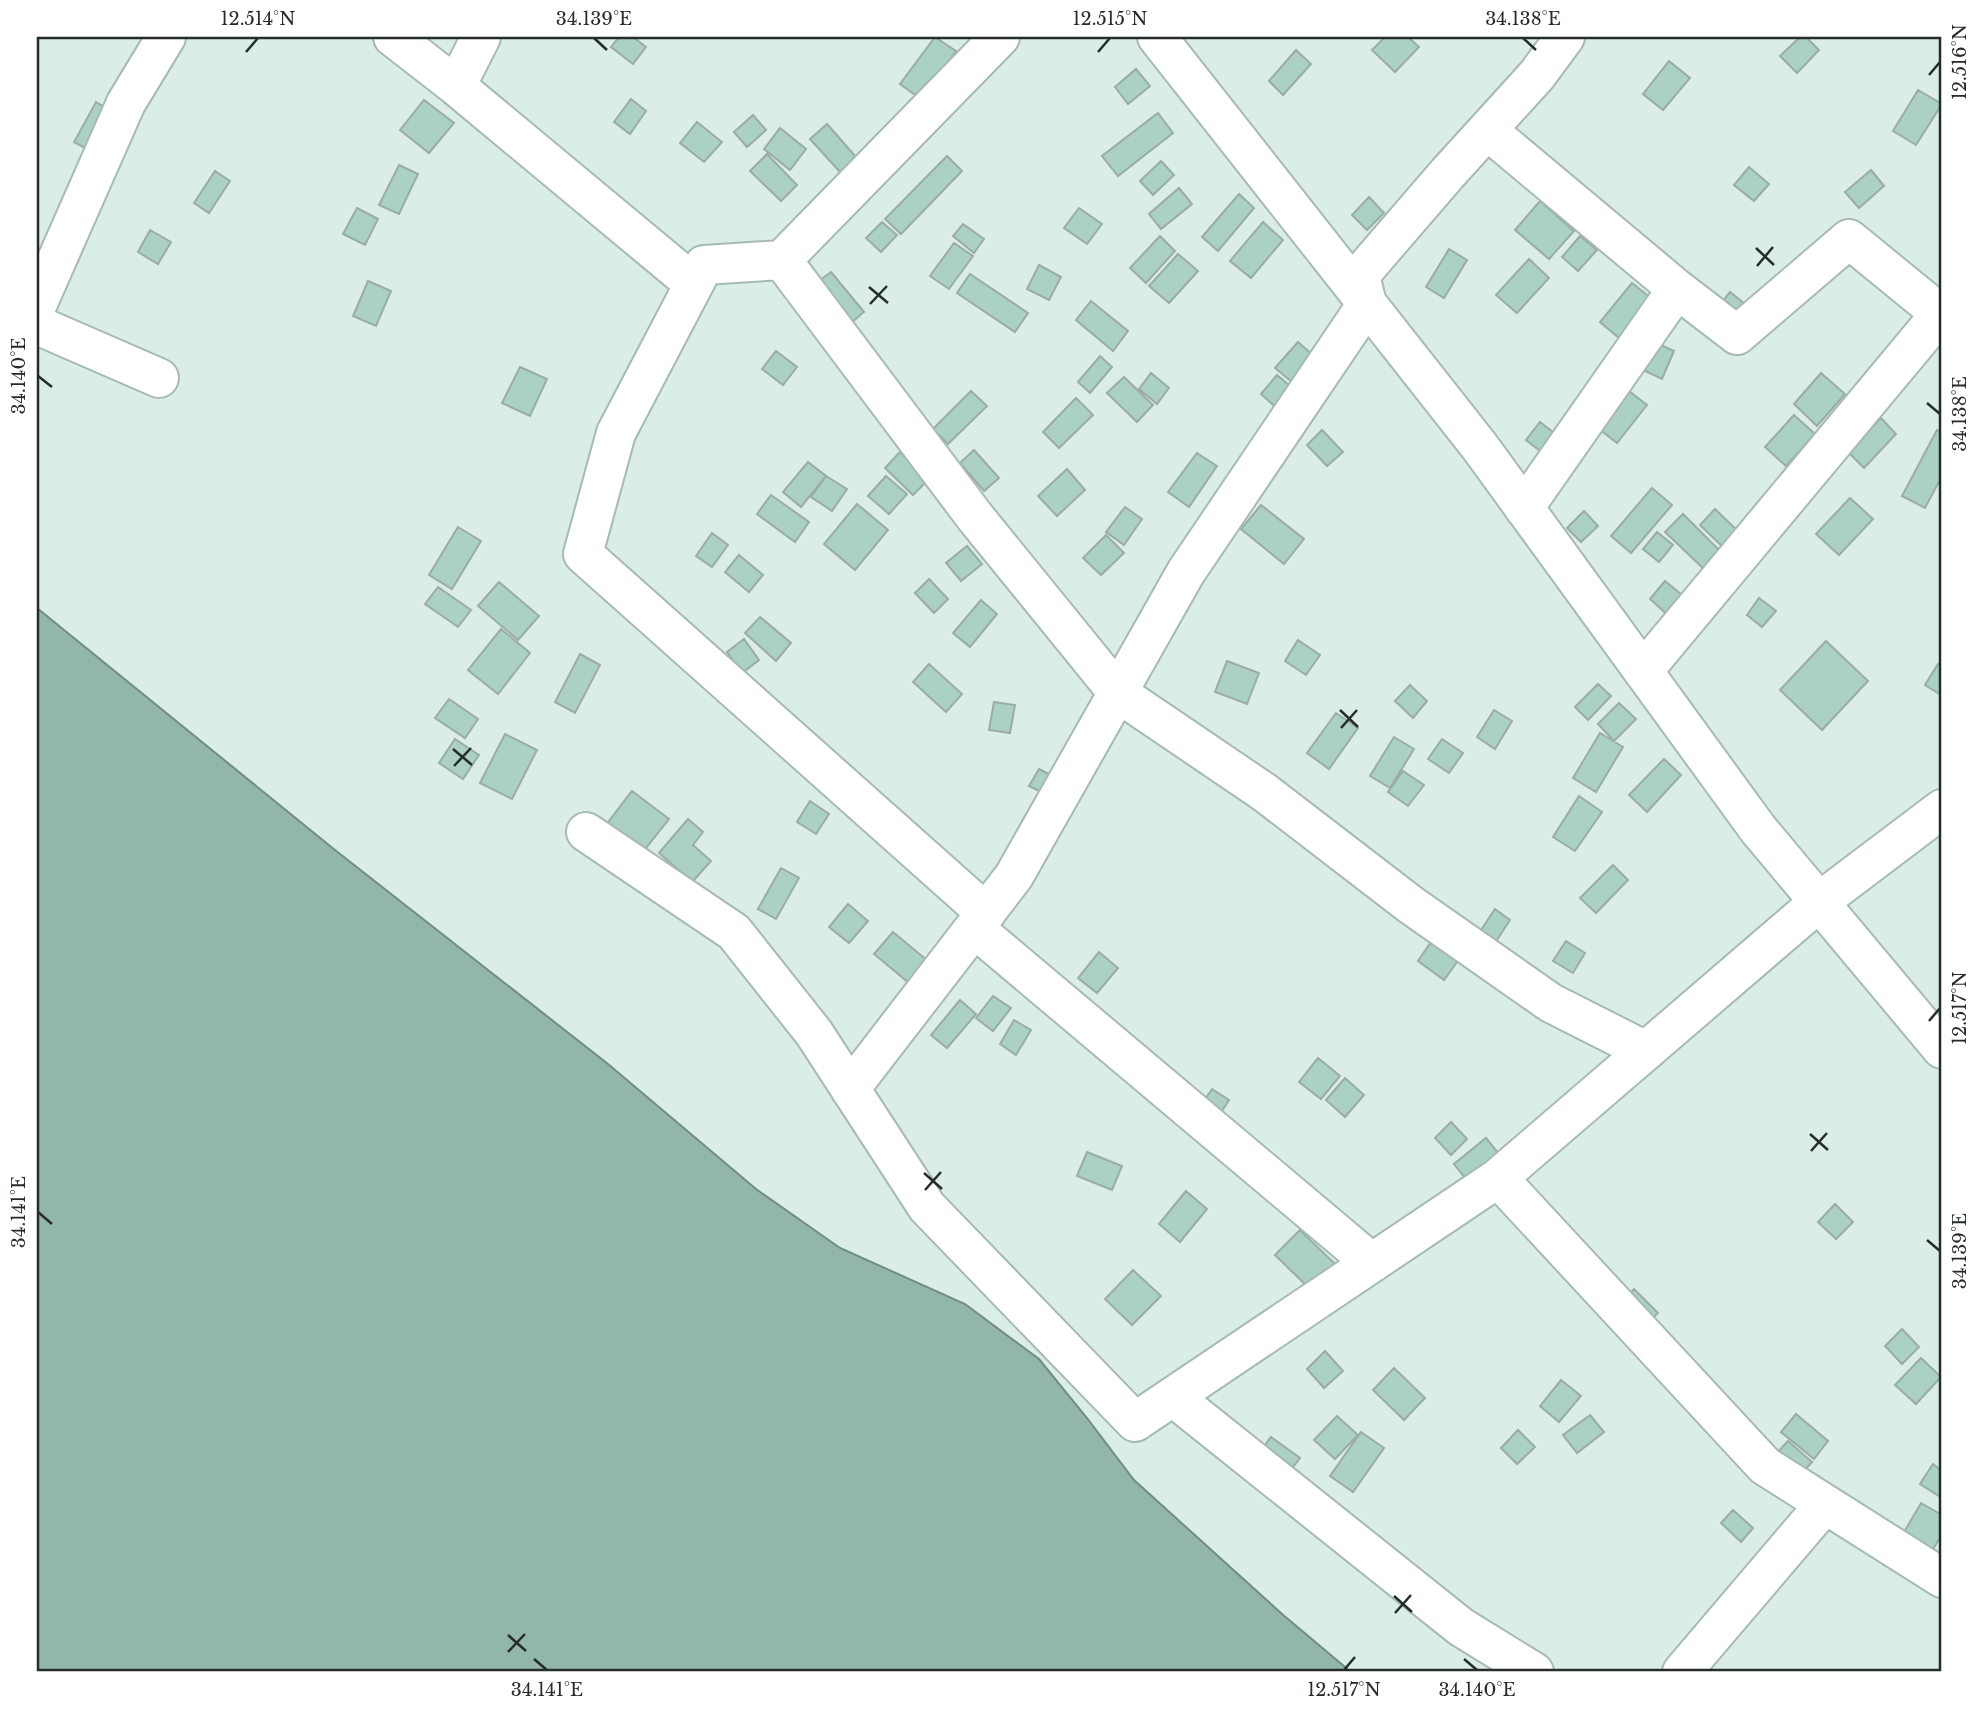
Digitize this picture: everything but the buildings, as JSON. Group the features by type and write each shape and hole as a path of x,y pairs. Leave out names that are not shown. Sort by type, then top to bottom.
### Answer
{"street":[{"path":"37,304 126,103 166,37"},
{"path":"393,37 456,86 694,285"},
{"path":"456,86 481,37"},
{"path":"1000,37 782,260 704,265 616,433 583,554 980,921 1372,1263"},
{"path":"1157,37 1480,446 1758,829 1942,1049"},
{"path":"850,1089 1014,876 1186,572 1367,304 1360,275 1537,75 1565,37"},
{"path":"1487,130 1677,289 1737,335 1849,239 1942,315 1643,671"},
{"path":"782,260 975,517 1118,693 1265,792 1411,905 1551,1003 1646,1051"},
{"path":"1524,508 1677,289"},
{"path":"37,325 159,377"},
{"path":"586,832 734,932 814,1033 927,1207 1135,1422 1498,1178 1819,902 1942,809"},
{"path":"1498,1178 1765,1466 1942,1578"},
{"path":"1173,1397 1461,1627 1534,1672"},
{"path":"1682,1672 1825,1504"}],"shaded area":[{"path":"37,608 335,850 608,1064 756,1189 840,1248 965,1304 1039,1359 1134,1480 1282,1614 1351,1672 37,1672"}]}
